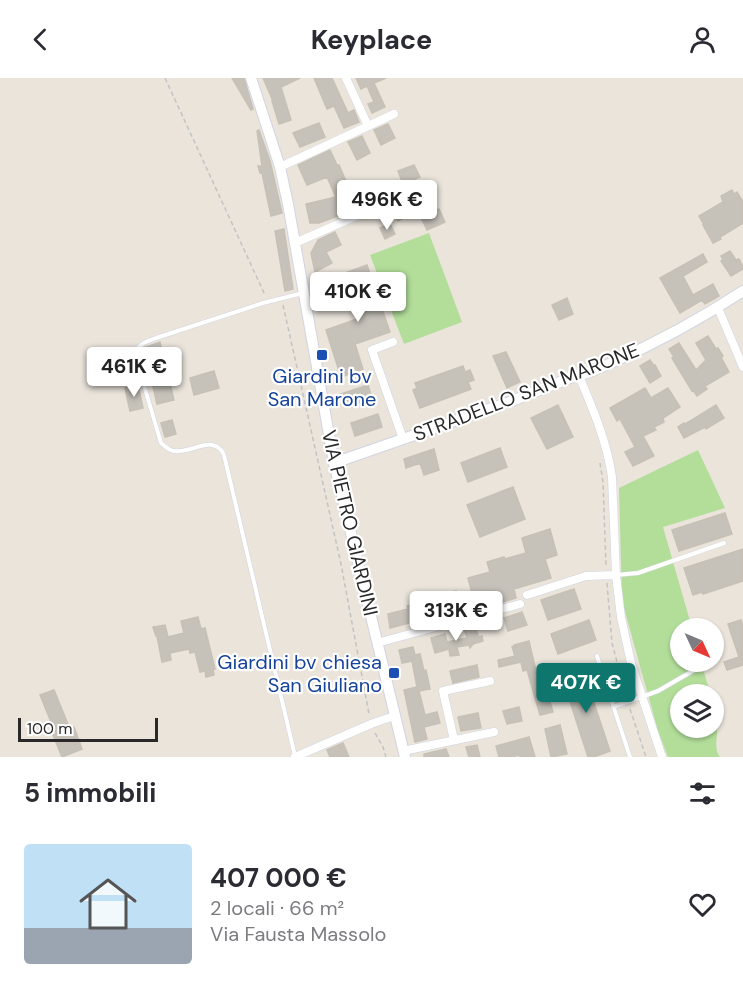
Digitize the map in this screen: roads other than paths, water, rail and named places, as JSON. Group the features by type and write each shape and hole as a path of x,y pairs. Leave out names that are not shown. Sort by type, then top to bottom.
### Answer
{"main road":[{"name":"VIA PIETRO GIARDINI","path":"252,78 280,167 334,463 404,754"},
{"name":"STRADELLO SAN MARONE","path":"334,463 579,376 645,347 718,308 743,291"}],"street":[{"path":"346,78 368,126"},
{"path":"280,167 394,114"},
{"path":"295,243 406,194"},
{"path":"718,308 743,367"},
{"name":"STRADELLO SAN MARONE","path":"393,342 372,350 403,439"},
{"path":"579,376 594,411 610,463 616,576 621,617 631,663 662,757"},
{"path":"527,595 586,576 616,576"},
{"path":"376,643 520,604"},
{"path":"454,740 443,691 490,681"},
{"path":"295,757 394,716"},
{"path":"404,754 494,732"}],"lane":[{"path":"295,757 222,449 210,444 174,452 161,443 135,355 139,346 156,338 304,293"},
{"path":"616,576 638,573 724,543"},
{"path":"597,656 630,757"},
{"path":"613,707 658,691 691,672"}],"place":[{"name":"Giardini bv San Marone","path":"322,355"},
{"name":"Giardini bv chiesa San Giuliano","path":"394,673"}]}
